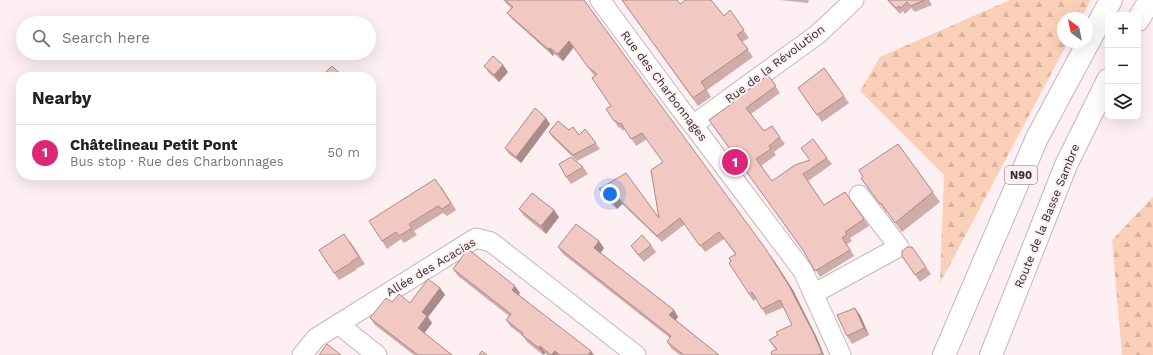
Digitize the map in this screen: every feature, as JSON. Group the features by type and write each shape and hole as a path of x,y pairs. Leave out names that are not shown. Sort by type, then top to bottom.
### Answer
{"highway":[{"name":"N90","path":"944,355 1037,138 1111,0"},
{"path":"1141,15 1150,0"},
{"name":"Route de la Basse Sambre","path":"991,355 1066,165 1106,84"}],"street":[{"name":"Rue des Charbonnages","path":"600,0 803,271 841,355"},
{"name":"Rue de la Révolution","path":"693,124 818,34 837,8 854,0"},
{"path":"813,294 899,247 859,195"},
{"name":"Allée des Acacias","path":"302,355 316,338 476,238 491,242 636,355"},
{"path":"338,324 377,355"}],"green space":[{"path":"1010,0 1091,0 1084,12 1057,12 1057,48 1065,48 940,283 944,175 860,91 880,57"},
{"path":"1153,197 1153,355 1122,355 1112,240"}],"building":[{"path":"505,0 584,0 765,248 788,284 813,332 822,353 818,355 772,355 771,352 777,349 769,340 778,335 776,332 792,325 780,300 762,309 752,292 749,294 729,263 731,261 729,258 736,254 719,232 700,246 680,218 657,236 617,197 613,202 599,189 626,173 659,218 651,170 663,162 642,133 631,139 621,123 619,124 614,121 606,109 611,106 592,78 597,74 588,67 569,41 558,54 550,48 548,49 507,13 513,7"},
{"path":"622,0 677,0 680,4 685,0 711,0 724,16 730,10 744,30 737,35 748,49 701,82 706,89 693,98"},
{"path":"888,0 925,0 911,6 907,2 901,8 899,6 896,8"},
{"path":"493,56 503,65 494,75 484,66"},
{"path":"332,66 339,72 326,72"},
{"path":"824,68 844,96 817,115 798,88"},
{"path":"768,75 776,86 746,108 764,131 772,126 780,137 769,146 771,149 756,159 772,181 795,165 810,160 801,148 813,139 827,158 803,174 824,205 845,192 864,219 845,232 847,234 842,238 850,250 815,271 803,250 709,120"},
{"path":"535,108 546,118 516,157 505,148"},
{"path":"558,121 569,130 573,127 579,135 585,129 596,143 573,155 549,132"},
{"path":"898,144 933,192 895,223 861,178 863,177 859,170"},
{"path":"571,157 583,167 566,177 559,164"},
{"path":"435,179 451,203 442,209 438,206 409,224 412,228 399,236 396,232 382,241 369,221"},
{"path":"532,193 554,210 541,226 519,209"},
{"path":"576,224 599,241 594,248 674,310 669,315 719,355 684,355 667,342 671,336 558,247"},
{"path":"344,234 359,257 334,273 319,250"},
{"path":"642,235 651,245 639,255 631,246"},
{"path":"907,247 912,247 926,267 915,275 902,256 902,251"},
{"path":"468,249 515,286 512,290 591,351 588,355 560,355 555,351 551,355 522,335 523,333 506,320 511,314 453,269"},
{"path":"428,279 440,288 422,312 427,316 418,328 452,355 418,355 370,318 386,298 392,302 399,294 410,303"},
{"path":"855,308 864,328 847,336 837,315"},
{"path":"327,344 341,355 319,355"},
{"path":"482,351 487,355 479,355"}],"place":[{"name":"Châtelineau Petit Pont","path":"735,162"}]}
